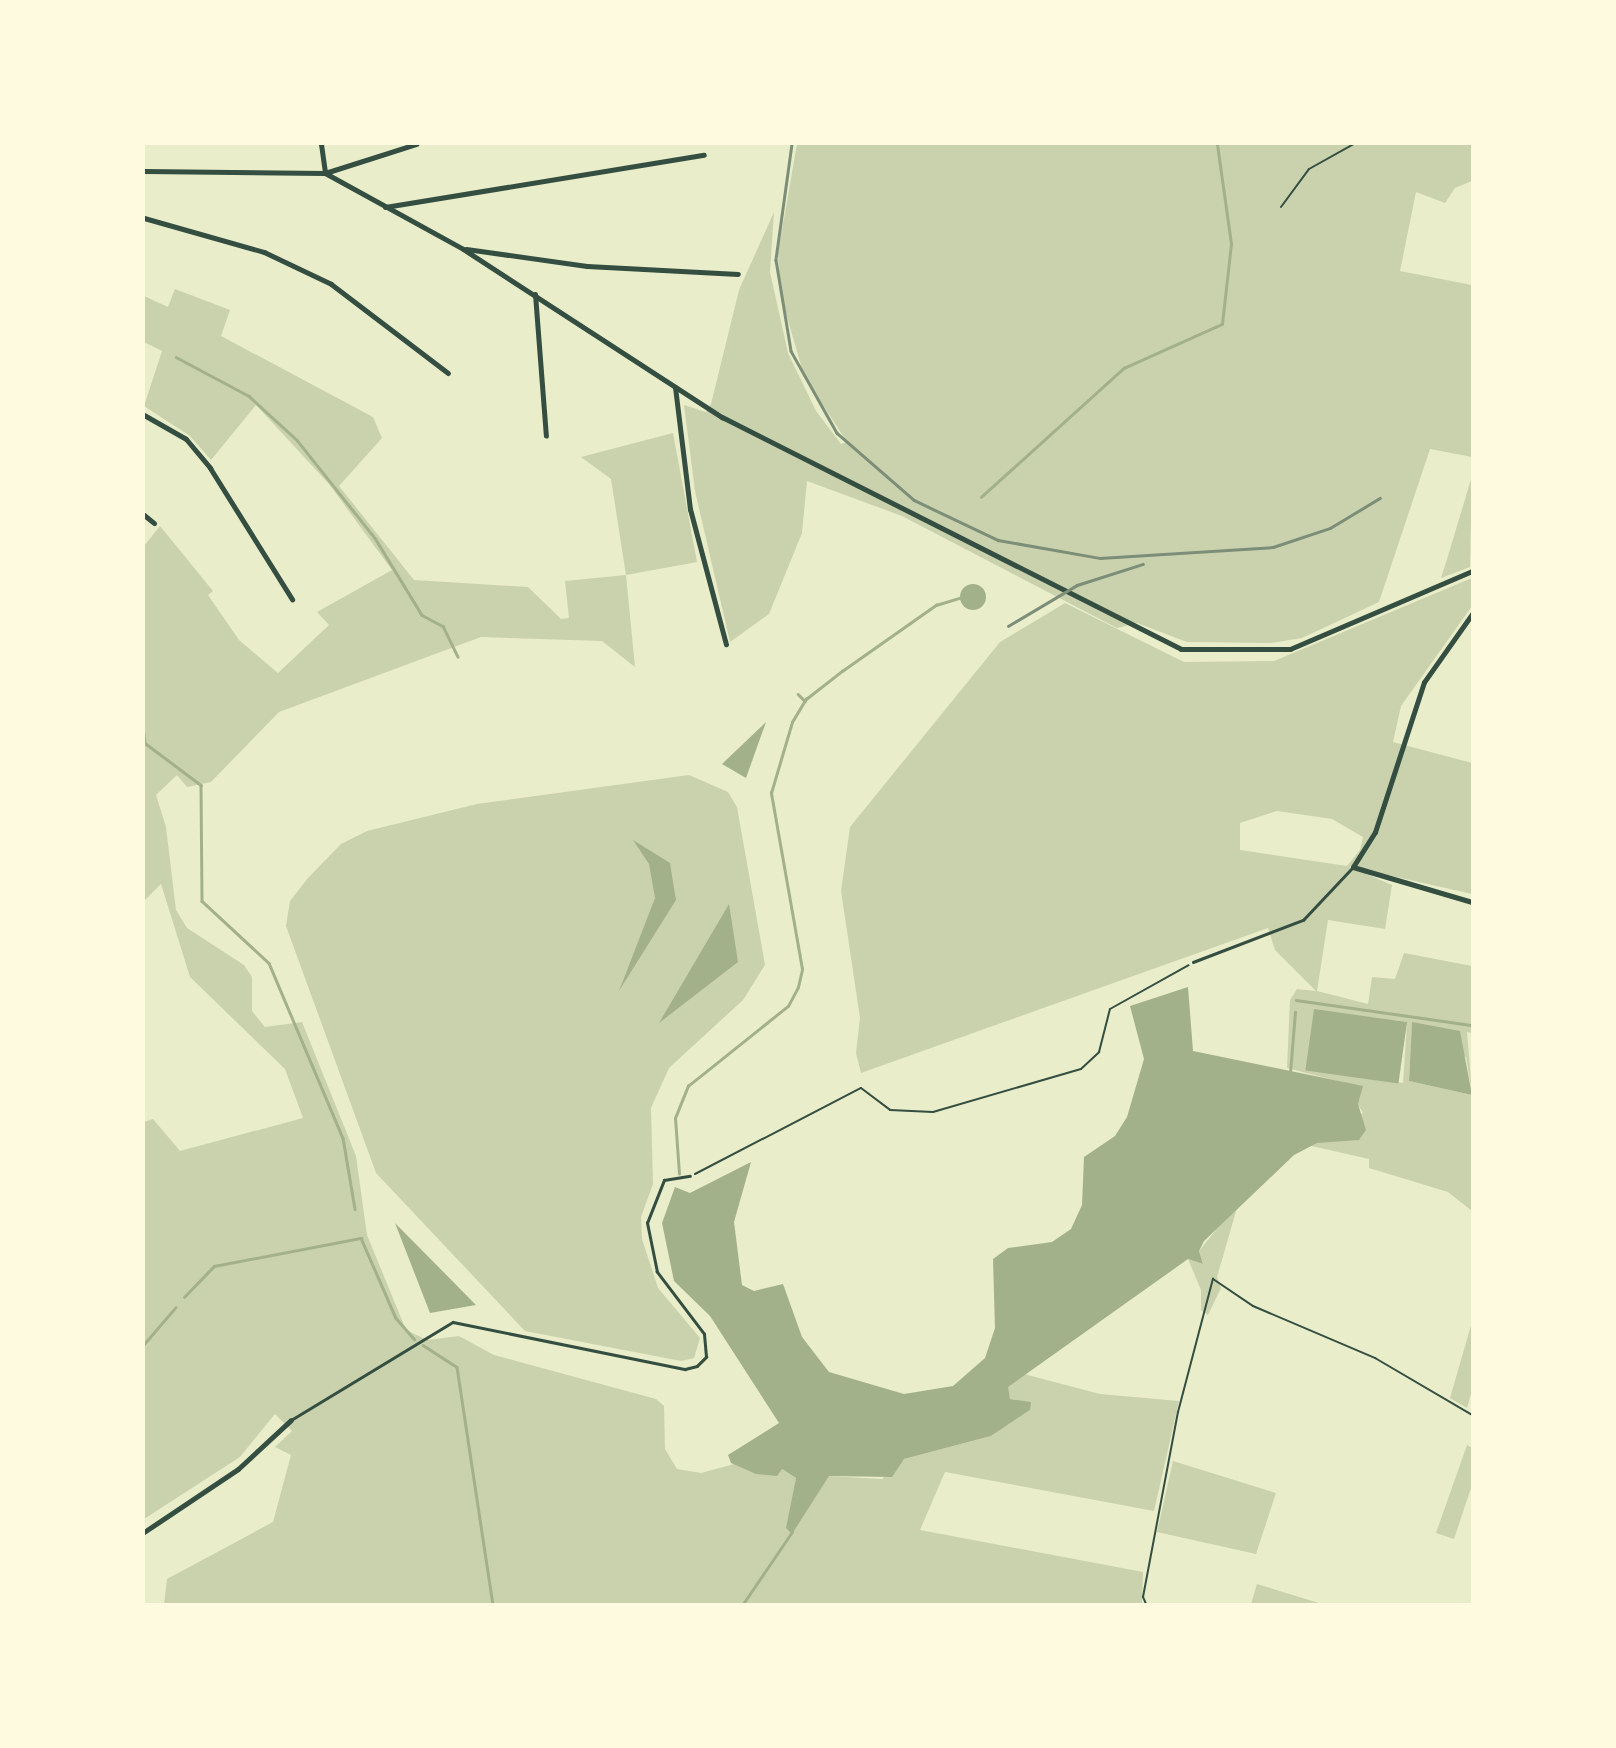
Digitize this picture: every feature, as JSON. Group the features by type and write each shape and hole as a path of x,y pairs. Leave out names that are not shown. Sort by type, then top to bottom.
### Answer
{"street":[{"path":"321,144 325,173"},
{"path":"144,171 325,173 416,144"},
{"path":"385,206 704,155"},
{"path":"325,173 463,249 675,387 829,474 1181,649 1290,649 1472,572"},
{"path":"144,218 264,252 331,284 448,373"},
{"path":"463,249 587,266 738,274"},
{"path":"535,294 546,436"},
{"path":"675,387 692,518 726,644"},
{"path":"144,415 186,439 210,468 292,599"},
{"path":"144,515 154,523"},
{"path":"1472,614 1415,704 1387,799 1353,867 1472,902"},
{"path":"144,1532 238,1469 291,1420"}],"lane":[{"path":"1193,962 1303,920 1353,867"},
{"path":"291,1420 453,1322 685,1369 697,1366 706,1357 704,1334 657,1272 647,1223 664,1180 690,1176"}],"path":[{"path":"1281,207 1309,169 1354,144"},
{"path":"690,1176 861,1088 890,1110 933,1112 1081,1069 1099,1052 1110,1009 1193,962"},
{"path":"1146,1605 1143,1597 1178,1412 1213,1279 1253,1306 1375,1359 1472,1415"}],"shaded area":[{"path":"797,144 1472,144 1472,181 1455,188 1445,203 1416,192 1400,271 1472,285 1472,457 1430,449 1379,602 1302,638 1271,643 1187,642 1137,623 1117,628 902,516 807,481 802,533 769,614 730,642 695,491 684,405 706,412 711,404 739,290 774,212 770,272 788,353 816,411 841,444 847,442 804,376 780,292 778,253"},
{"path":"175,289 230,310 221,336 373,417 382,438 339,486 414,580 528,587 561,619 569,618 565,581 626,575 635,667 602,641 481,637 279,712 211,782 187,787 177,775 156,795 166,827 176,910 187,928 244,965 252,977 252,1011 265,1027 302,1022 356,1156 367,1235 406,1330 427,1340 459,1336 494,1355 656,1399 664,1406 665,1449 677,1469 701,1473 738,1463 749,1471 782,1469 796,1478 787,1528 792,1533 828,1476 882,1479 904,1459 991,1436 1030,1410 1030,1402 1010,1399 1007,1387 1024,1374 1100,1394 1179,1401 1154,1511 945,1472 920,1530 1143,1572 1142,1604 164,1604 167,1579 273,1522 291,1455 275,1447 292,1431 275,1414 240,1457 144,1519 144,1122 153,1119 180,1151 303,1118 285,1069 190,977 161,884 144,901 144,546 160,526 213,591 208,595 239,640 278,673 329,625 317,612 392,570 329,484 256,405 211,460 190,436 144,406 162,351 144,342 144,296 168,307"},
{"path":"673,433 697,562 626,575 611,479 581,457"},
{"path":"1472,476 1470,567 1441,578 1448,556"},
{"path":"1472,578 1472,606 1401,706 1393,742 1472,763 1472,894 1348,866 1392,885 1385,929 1328,920 1317,991 1368,1004 1372,977 1395,979 1404,953 1472,966 1472,1033 1467,1032 1472,1093 1466,1057 1412,1022 1409,1081 1472,1095 1472,1211 1448,1192 1369,1168 1369,1159 1307,1145 1363,1113 1345,1083 1287,1068 1290,1000 1297,989 1316,991 1275,950 1268,928 861,1073 856,1053 860,1018 841,891 850,827 1000,642 1065,603 1184,662 1274,661","holes":["1277,811 1332,819 1363,837 1360,850 1347,866 1240,850 1240,823","1314,1010 1407,1022 1403,1083 1313,1071"]},
{"path":"973,584 982,588 986,597 982,606 973,610 964,606 960,597 964,588"},
{"path":"766,722 746,778 722,764"},
{"path":"689,775 728,792 737,807 765,965 743,1000 669,1068 651,1108 653,1184 641,1217 642,1239 658,1288 700,1338 694,1358 681,1361 525,1331 376,1173 286,926 290,901 308,878 341,844 367,831 477,804"},
{"path":"633,840 670,863 676,900 619,991 655,898 649,864"},
{"path":"729,904 738,962 659,1023"},
{"path":"1188,987 1193,1051 1363,1086 1358,1104 1366,1130 1359,1140 1317,1143 1294,1155 1204,1241 1199,1251 1203,1264 1188,1259 1008,1387 1010,1399 1031,1402 1030,1410 991,1436 904,1459 892,1477 829,1476 792,1534 786,1528 796,1478 782,1469 777,1476 756,1474 731,1463 728,1455 779,1423 710,1316 674,1281 662,1223 675,1187 690,1193 751,1162 734,1222 742,1285 754,1291 783,1284 802,1337 829,1372 904,1394 953,1386 985,1358 995,1328 993,1259 1008,1248 1052,1242 1071,1229 1082,1205 1084,1157 1115,1136 1127,1117 1144,1059 1130,1006"},
{"path":"1314,1009 1407,1022 1398,1083 1305,1070"},
{"path":"1412,1022 1460,1031 1472,1095 1409,1081"},
{"path":"1239,1201 1217,1277 1221,1288 1208,1315 1201,1310 1201,1290 1188,1259 1203,1264 1199,1251"},
{"path":"395,1223 476,1305 430,1313"},
{"path":"1472,1322 1472,1390 1467,1408 1450,1398"},
{"path":"1467,1445 1472,1448 1472,1485 1454,1539 1436,1533"},
{"path":"1173,1461 1276,1493 1256,1554 1157,1532"},
{"path":"1257,1584 1322,1604 1251,1604"}],"waterway":[{"path":"981,497 1124,368 1222,324 1231,244 1217,144"},
{"path":"176,357 249,396 297,440 375,538 422,615 443,626 458,657"},
{"path":"679,1174 675,1118 688,1086 788,1006 798,987 802,969 771,793 792,722 806,699 842,671 936,605 959,598"},
{"path":"798,694 805,701"},
{"path":"144,734 145,743 201,785 202,901 269,963 343,1138 355,1209"},
{"path":"1296,1000 1472,1025"},
{"path":"1290,1073 1295,1012"},
{"path":"184,1297 214,1266 361,1238 396,1318 414,1339"},
{"path":"144,1344 175,1308"},
{"path":"423,1345 457,1367 493,1604"},
{"path":"743,1604 792,1532"}],"railway":[{"path":"792,144 776,260 791,351 837,433 914,500 998,540 1100,558 1273,547 1330,528 1380,498"},
{"path":"1008,626 1077,585 1143,564"}]}
